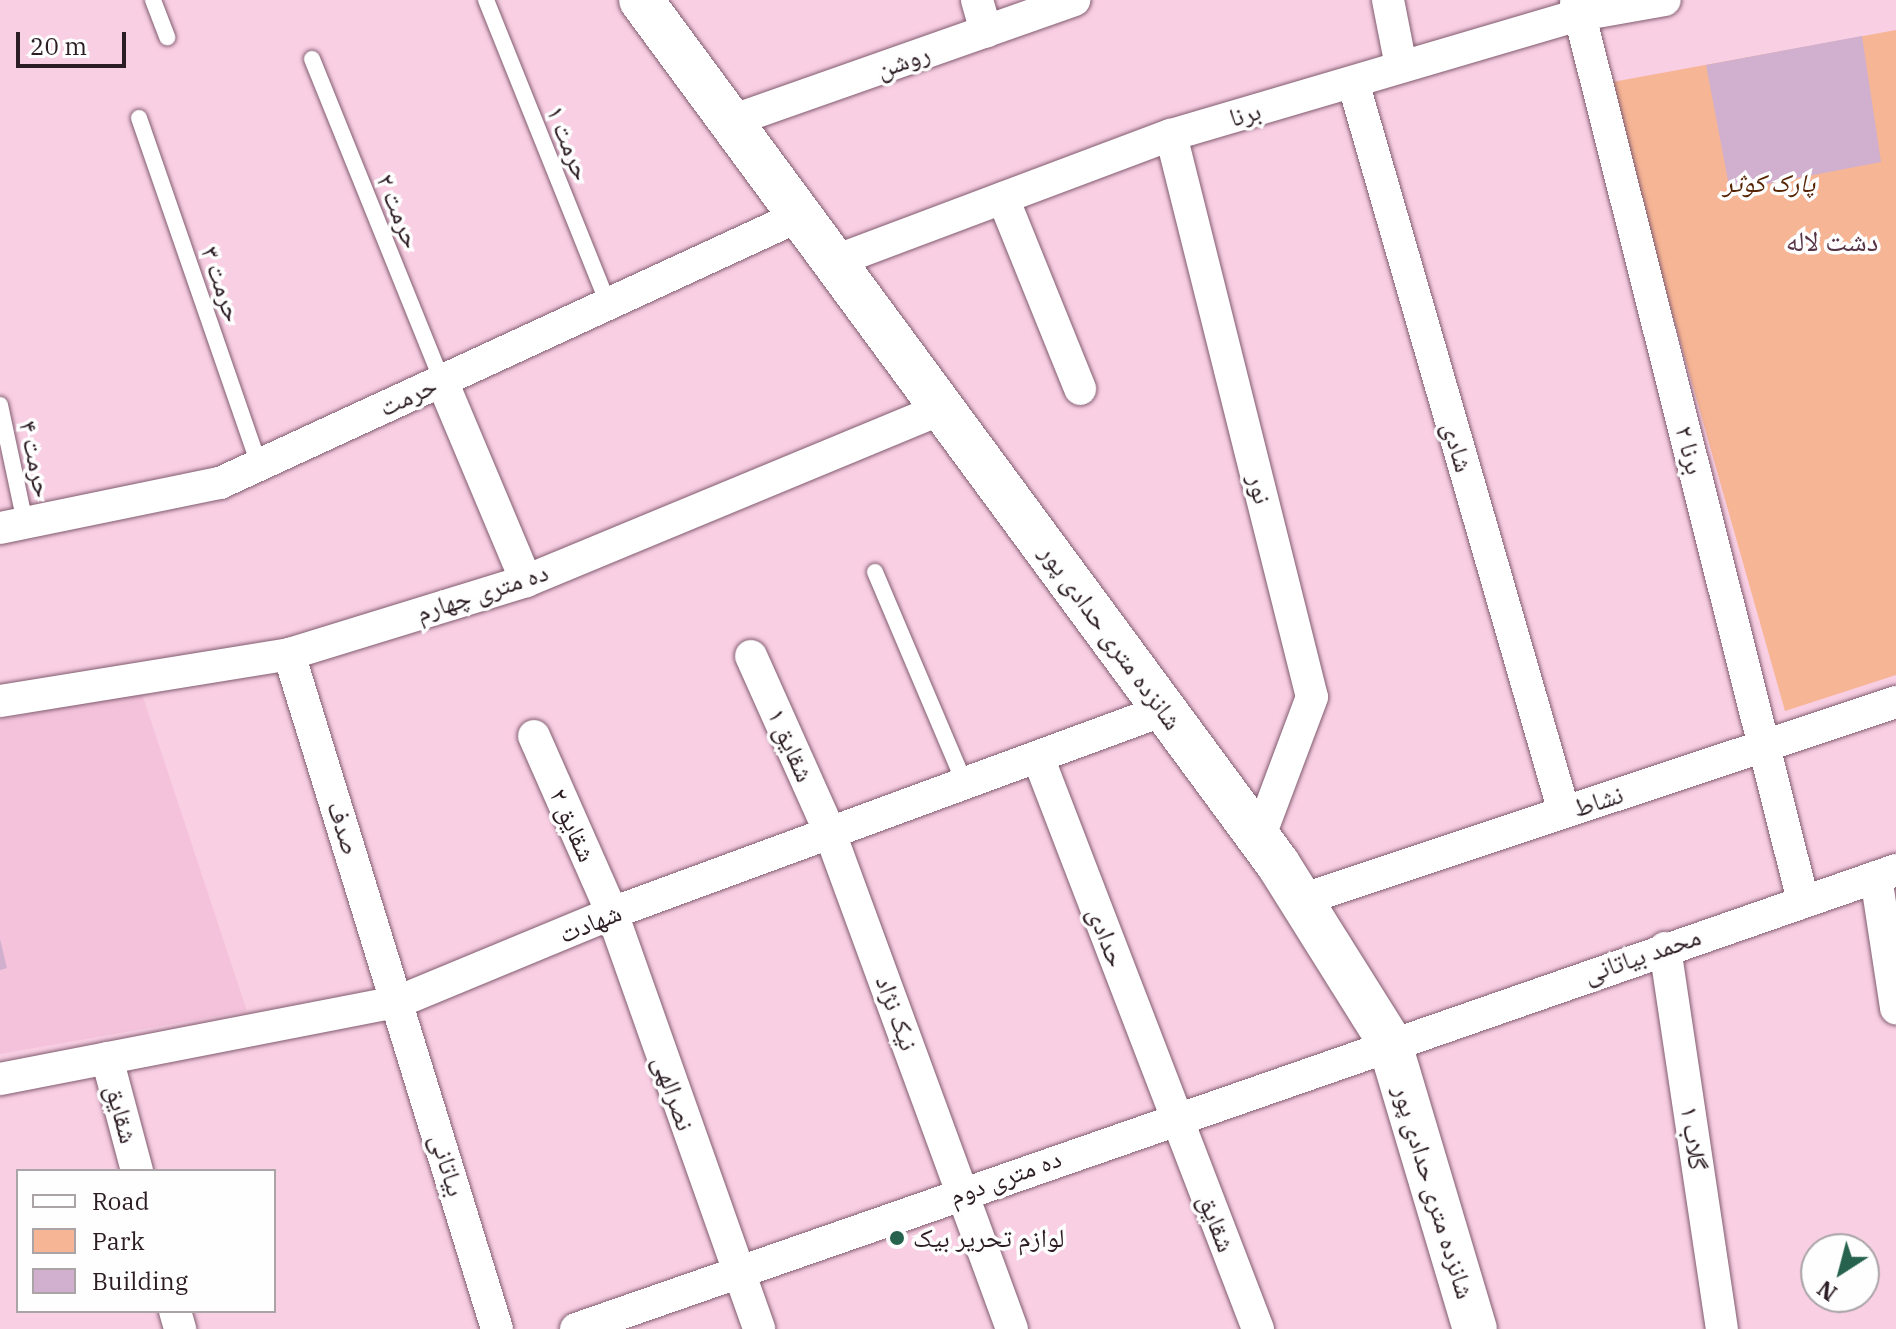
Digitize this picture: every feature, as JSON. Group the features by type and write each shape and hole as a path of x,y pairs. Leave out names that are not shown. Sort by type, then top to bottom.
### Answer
{"street":[{"name":"شانزده متری حدادی پور","path":"641,0 1259,838 1301,900 1389,1041 1475,1329"},
{"path":"977,0 986,32"},
{"name":"روشن","path":"731,121 1074,0"},
{"path":"1388,0 1401,66"},
{"name":"برنا","path":"835,261 1171,135 1353,82 1578,7 1665,0"},
{"name":"برنا ۲","path":"1578,7 1803,901"},
{"name":"شادی","path":"1353,82 1564,812"},
{"name":"نور","path":"1171,135 1312,697 1259,838"},
{"path":"1003,198 1080,389"},
{"name":"حرمت","path":"13,526 220,483 801,215"},
{"path":"442,381 526,581"},
{"name":"ده متری چهارم","path":"0,701 289,654 526,581 943,408"},
{"name":"صدف","path":"289,654 400,1001"},
{"name":"شقایق ۱","path":"751,656 830,833"},
{"name":"نشاط","path":"1301,900 1896,702"},
{"name":"شهادت","path":"0,1079 400,1001 612,913 1164,710"},
{"name":"شقایق ۲","path":"534,736 612,913"},
{"name":"حدادی","path":"1038,757 1176,1116"},
{"name":"نیک نژاد","path":"830,833 1012,1329"},
{"path":"1886,873 1896,1008"},
{"name":"محمد بیاتانی","path":"1389,1041 1886,873"},
{"name":"نصرالهی","path":"612,913 736,1273 759,1329"},
{"name":"گلاب ۱","path":"1665,948 1722,1329"},
{"name":"بیاتانی","path":"400,1001 497,1329"},
{"name":"ده متری دوم","path":"576,1329 1389,1041"},
{"name":"شقایق","path":"107,1058 136,1169"},
{"name":"شقایق","path":"1176,1116 1258,1329"}],"lane":[{"path":"153,0 167,37"},
{"name":"حرمت ۱","path":"486,0 608,304"},
{"name":"حرمت ۲","path":"312,59 442,381"},
{"name":"حرمت ۳","path":"139,118 259,465"},
{"name":"حرمت ۴","path":"0,405 13,526"},
{"path":"875,572 965,784"}],"shaded area":[{"path":"141,691 247,1011 0,1054 0,720"}],"green space":[{"name":"پارک کوثر","path":"1896,30 1896,675 1785,711 1607,83"}],"building":[{"path":"1862,36 1881,162 1730,191 1706,65"},
{"path":"0,939 7,968 0,970"}],"place":[{"name":"لوازم تحریر بیک","path":"897,1238"}],"district":[{"name":"دشت لاله","path":"1832,241"}]}
